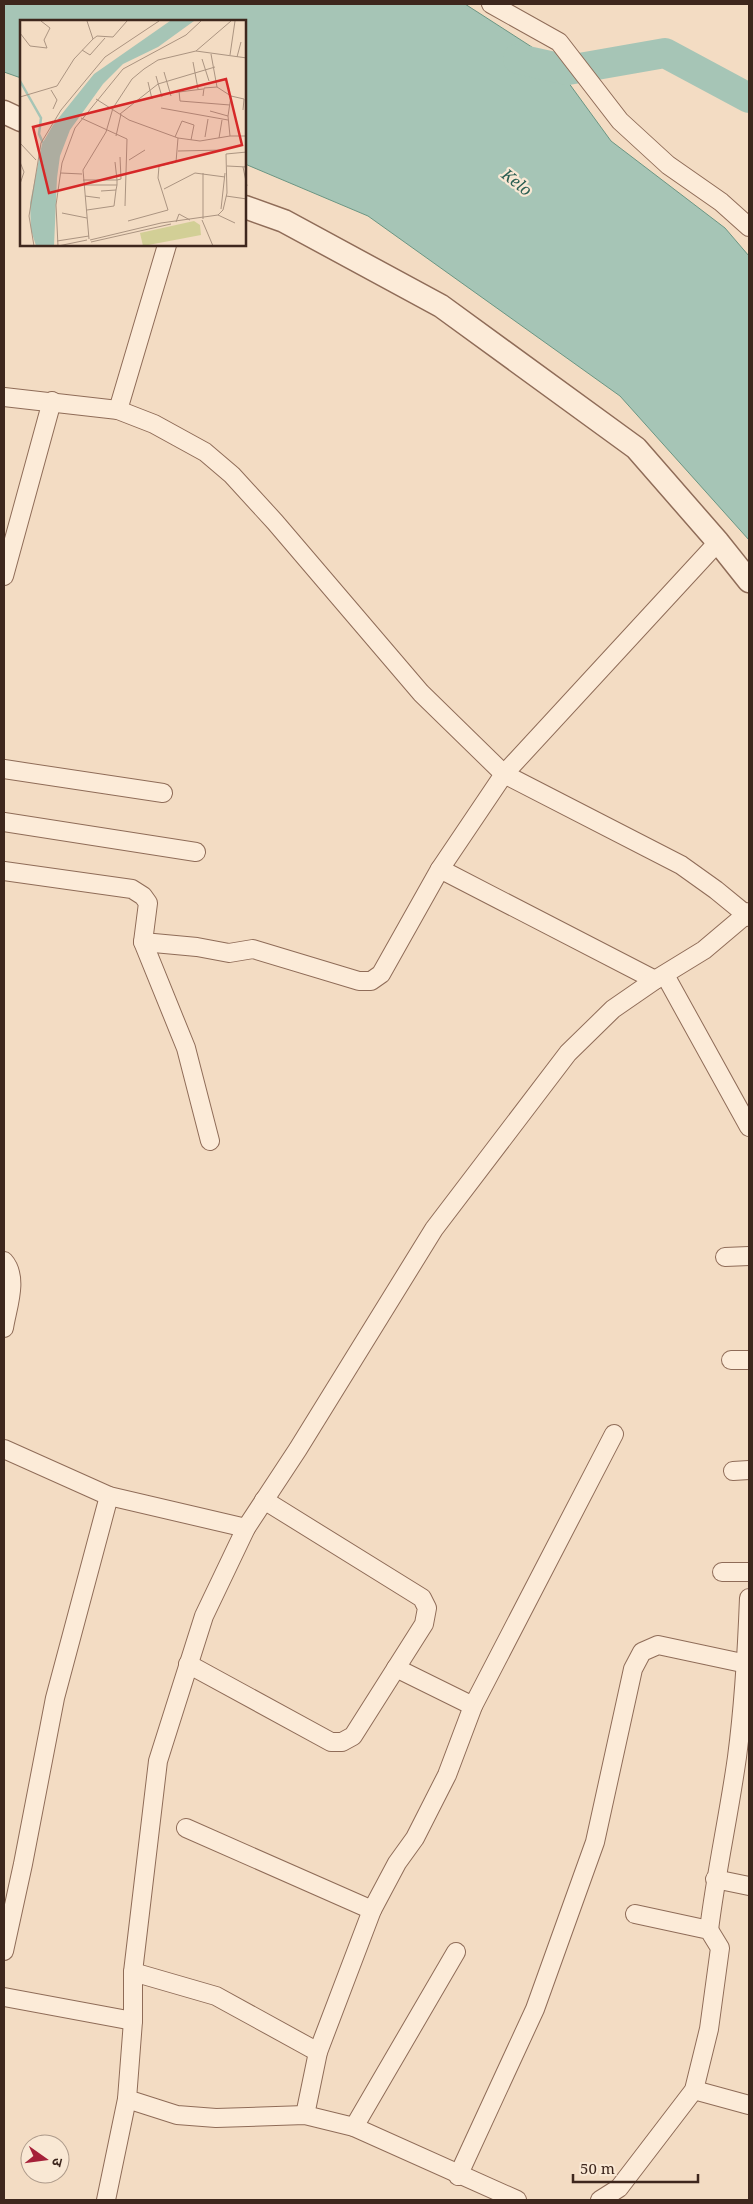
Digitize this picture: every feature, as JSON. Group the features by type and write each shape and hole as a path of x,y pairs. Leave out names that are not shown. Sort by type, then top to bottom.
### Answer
{"street":[{"path":"491,4 559,42 620,121 668,165 721,202 749,227"},
{"path":"4,112 20,120"},
{"path":"246,207 284,221 441,306 636,448 718,542 749,581"},
{"path":"118,410 167,246"},
{"path":"4,397 118,410 154,424 205,452 232,475 421,693 504,774 680,865 748,914 704,950 613,1009 568,1053 434,1229 246,1528 204,1616 158,1761 133,1972 133,2021 127,2099 106,2200"},
{"path":"4,576 52,401"},
{"path":"143,942 197,947 228,953 253,949 359,981 371,981 381,974 440,869 504,774 718,542"},
{"path":"4,769 163,793"},
{"path":"4,822 196,852"},
{"path":"440,869 660,977 749,1127"},
{"path":"4,871 132,889 143,896 148,903 143,942 186,1048 210,1141"},
{"path":"726,1257 749,1256"},
{"path":"4,1261 8,1266 11,1285 4,1328"},
{"path":"731,1360 749,1360"},
{"path":"305,2115 318,2052 372,1910 397,1863 415,1838 447,1775 473,1706 614,1434"},
{"path":"4,1449 109,1496 246,1528"},
{"path":"4,1951 55,1698 109,1496"},
{"path":"188,1664 331,1742 342,1742 353,1736 424,1624 427,1608 422,1598 264,1500"},
{"path":"722,1572 749,1572"},
{"path":"600,2200 619,2188 694,2090 709,2029 720,1948 709,1930 715,1879 736,1758 747,1664 749,1598"},
{"path":"458,2176 535,2009 595,1842 633,1669 642,1652 658,1645 747,1664"},
{"path":"396,1668 473,1706"},
{"path":"186,1828 372,1910"},
{"path":"715,1879 749,1886"},
{"path":"634,1914 709,1930"},
{"path":"354,2127 456,1952"},
{"path":"133,1972 216,1996 318,2052"},
{"path":"4,1997 133,2021"},
{"path":"694,2090 749,2105"},
{"path":"127,2099 177,2115 216,2118 305,2115 354,2127 458,2176 517,2200"}],"water":[{"name":"Kelo","path":"4,4 465,4 552,60 611,141 725,228 749,256 749,540 620,396 368,216 246,164 246,20 20,20 20,78 4,72"}],"waterway":[{"path":"518,59 568,70 665,53 749,98"}]}
